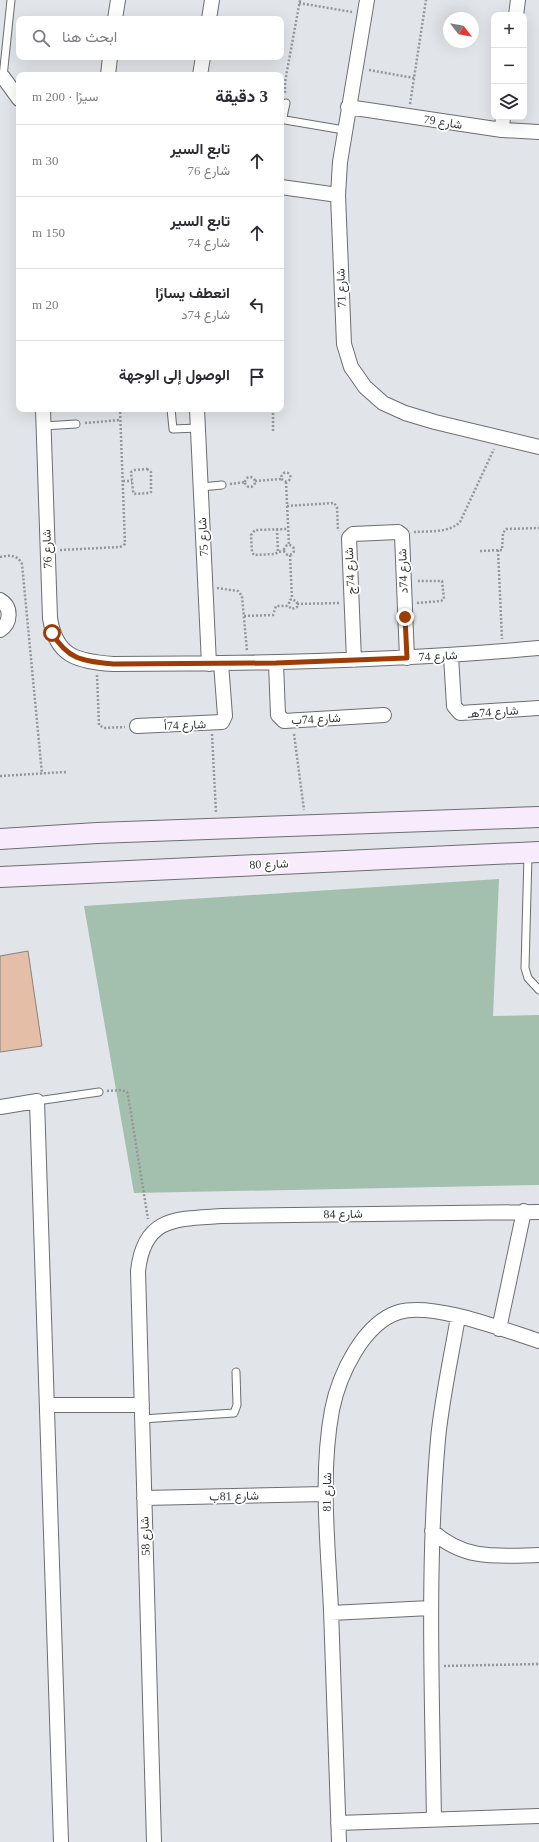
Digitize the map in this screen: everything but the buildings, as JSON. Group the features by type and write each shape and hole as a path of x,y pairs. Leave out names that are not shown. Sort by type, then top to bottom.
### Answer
{"street":[{"path":"115,16 118,0"},
{"path":"209,16 212,0"},
{"name":"شارع 71","path":"367,0 344,130 338,194 344,344 351,367 365,387 383,403 394,408 435,422 539,447"},
{"path":"516,12 518,0"},
{"path":"108,72 110,60"},
{"path":"200,72 202,60"},
{"path":"2,77 16,81"},
{"path":"2,77 16,95"},
{"name":"شارع 79","path":"348,107 408,116 503,124 539,132"},
{"path":"284,187 338,194"},
{"name":"شارع 76","path":"43,412 50,618 52,633 60,647 72,656 96,662"},
{"name":"شارع 75","path":"197,412 205,586 215,664"},
{"name":"شارع 74د","path":"401,533 407,658"},
{"name":"شارع 74ج","path":"354,660 349,536 353,534 401,533"},
{"path":"0,600 7,607 9,612 6,624 0,630"},
{"name":"شارع 74","path":"96,662 215,664 276,663 451,656 539,648"},
{"name":"شارع 74هـ","path":"451,656 454,706 460,713 539,708"},
{"name":"شارع 74ب","path":"276,663 278,715 284,721 384,714"},
{"name":"شارع 74أ","path":"137,726 211,724 222,722 225,716 215,664"},
{"path":"0,839 539,817"},
{"name":"شارع 80","path":"0,877 534,852"},
{"path":"0,1107 37,1101 61,1842"},
{"path":"499,1329 524,1211"},
{"name":"شارع 84","path":"150,1233 168,1223 182,1219 222,1216 539,1212"},
{"name":"شارع 58","path":"150,1233 140,1256 138,1271 154,1842"},
{"name":"شارع 81","path":"339,1842 331,1613 325,1494 332,1409 342,1378 356,1350 367,1334 381,1321 399,1312 418,1309 458,1317 539,1341"},
{"path":"434,1820 430,1608 432,1531 439,1432 458,1317"},
{"path":"47,1405 142,1405"},
{"name":"شارع 81ب","path":"144,1498 325,1494"},
{"path":"432,1531 445,1543 474,1554 490,1556 539,1555"},
{"path":"331,1613 430,1608"},
{"path":"338,1823 539,1816"}],"lane":[{"path":"2,77 11,0"},
{"path":"284,113 286,104"},
{"path":"284,118 285,120 344,130"},
{"path":"171,412 173,429 198,428"},
{"path":"43,426 76,424"},
{"path":"201,488 222,485"},
{"path":"534,852 525,968 528,978 539,990"},
{"path":"37,1101 99,1092"},
{"path":"142,1419 234,1413 237,1405 236,1372"}],"path":[{"path":"408,116 426,0"},
{"path":"286,104 285,82 299,1 364,14"},
{"path":"355,68 414,78"},
{"path":"48,551 124,546 126,540 120,412"},
{"path":"272,412 274,433"},
{"path":"76,424 120,420"},
{"path":"401,533 446,530 456,526 460,522 500,437"},
{"path":"133,470 149,470 151,492 134,494 132,481 133,470"},
{"path":"281,479 282,474 287,473 290,477 286,482 289,545 294,550 290,555 292,599 297,604 352,603"},
{"path":"222,485 245,482 247,478 251,477 255,481 281,479 286,482"},
{"path":"123,481 132,481"},
{"path":"245,482 248,486 252,486 255,481"},
{"path":"287,506 334,503 337,507 339,536"},
{"path":"288,528 255,530 251,535 253,554 276,554 278,552 285,551 290,555"},
{"path":"480,551 503,549 503,533 506,529 539,528"},
{"path":"277,529 278,552"},
{"path":"285,551 286,547 289,545"},
{"path":"498,550 503,651"},
{"path":"0,557 12,555 18,558 22,564 42,774"},
{"path":"404,582 441,580 443,583 444,598 441,601 404,604"},
{"path":"205,586 240,592 242,596 248,663"},
{"path":"288,606 288,602 292,599"},
{"path":"244,616 272,615 276,606 288,606 294,609 297,604"},
{"path":"96,662 99,725 104,728 137,726"},
{"path":"292,721 306,826"},
{"path":"211,724 216,829"},
{"path":"0,776 66,772"},
{"path":"99,1092 122,1090 127,1094 150,1233"},
{"path":"431,1666 539,1664"}],"green space":[{"path":"499,879 493,1016 539,1015 539,1185 134,1193 84,906"}],"route":[{"path":"52,633 60,647 72,656 96,662 113,664 276,663 407,658 405,617"}]}
